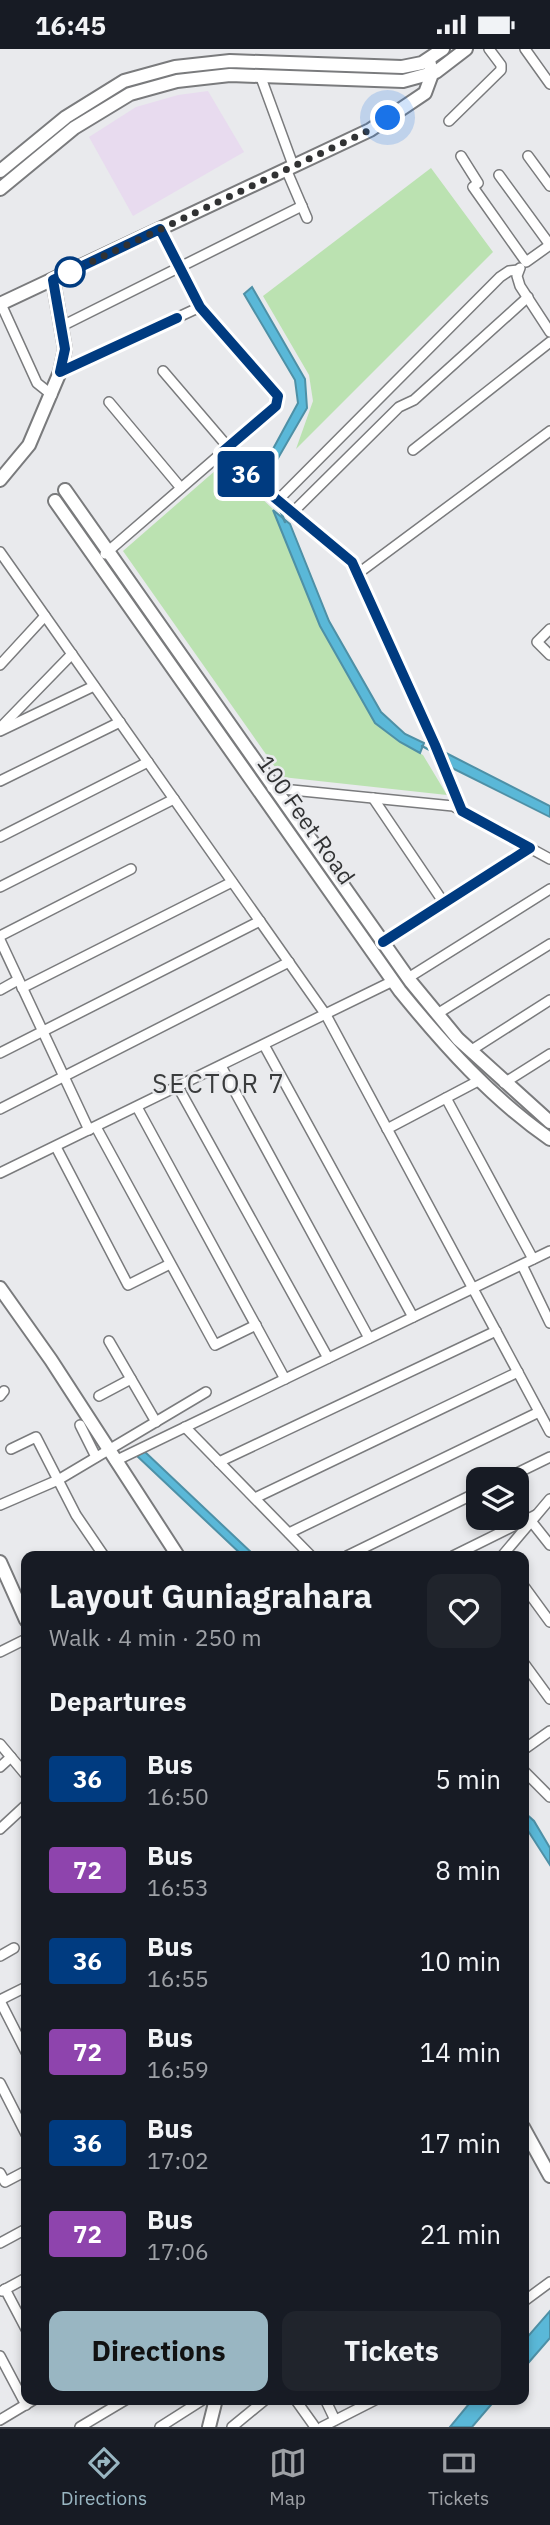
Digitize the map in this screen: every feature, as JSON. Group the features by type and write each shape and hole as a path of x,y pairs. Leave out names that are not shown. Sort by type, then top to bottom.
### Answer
{"main road":[{"path":"0,171 66,117 124,81 175,67 230,61 402,67 429,60 443,49"},
{"path":"0,189 74,128 130,94 177,81 230,75 403,81 432,74 466,49"},
{"path":"1,304 370,130 425,93 432,74 429,60"},
{"path":"0,480 29,445 60,372 65,349 53,280"},
{"name":"100 Feet Road","path":"65,490 408,978 470,1051 504,1083 547,1115"},
{"name":"100 Feet Road","path":"55,501 393,981 447,1049 533,1127 550,1139"},
{"path":"0,1287 51,1360 175,1551"},
{"path":"0,1562 21,1606"},
{"path":"529,2138 550,2176"},
{"path":"209,2427 214,2405"}],"street":[{"path":"449,121 501,70 501,65 489,49"},
{"path":"525,49 550,84"},
{"path":"260,75 307,218"},
{"path":"461,156 478,183 473,187 526,262"},
{"path":"528,156 550,186"},
{"path":"499,175 550,245 526,262 518,270 517,276 520,286 550,332"},
{"path":"62,327 302,206"},
{"path":"97,560 276,406 278,396 200,307 160,229"},
{"path":"278,501 500,277 509,271 518,270"},
{"path":"290,511 399,407 414,400 528,297"},
{"path":"1,304 37,383 51,395"},
{"path":"60,372 200,307"},
{"path":"413,450 550,342"},
{"path":"163,371 224,450 278,501 352,562 446,769 462,811"},
{"path":"109,402 181,488"},
{"path":"356,575 550,432"},
{"path":"0,552 326,1015 550,1432"},
{"path":"0,665 45,616"},
{"path":"550,629 537,642 550,655"},
{"path":"0,730 72,654"},
{"path":"0,730 94,686"},
{"path":"0,781 120,722"},
{"path":"0,837 148,762"},
{"path":"257,787 453,806 550,859"},
{"path":"373,798 444,903"},
{"path":"0,887 174,799"},
{"path":"383,942 530,848"},
{"path":"131,869 0,938 64,1077 215,1345 256,1325"},
{"path":"0,990 20,984 232,882"},
{"path":"408,978 550,889"},
{"path":"0,1053 260,921"},
{"path":"437,1014 550,944"},
{"path":"0,1109 289,962"},
{"path":"0,1173 393,981"},
{"path":"470,1051 550,1000"},
{"path":"264,1045 413,1317"},
{"path":"504,1083 550,1054"},
{"path":"221,1066 369,1338"},
{"path":"387,1129 480,1080"},
{"path":"178,1087 328,1358"},
{"path":"446,1098 533,1259"},
{"path":"137,1107 285,1379"},
{"path":"56,1147 128,1285 170,1264"},
{"path":"0,1505 58,1480 96,1457 112,1456 185,1427 550,1251"},
{"path":"522,1265 550,1322"},
{"path":"219,1462 496,1331"},
{"path":"109,1341 156,1422"},
{"path":"255,1498 518,1372"},
{"path":"99,1396 131,1380"},
{"path":"112,1456 156,1422 206,1392"},
{"path":"289,1533 539,1412"},
{"path":"80,1425 96,1457"},
{"path":"185,1427 307,1551"},
{"path":"11,1448 36,1437 76,1515 101,1551"},
{"path":"529,1467 550,1457"},
{"path":"357,1551 466,1498"},
{"path":"506,1551 550,1499"},
{"path":"534,1518 550,1545"},
{"path":"464,1551 534,1518"},
{"path":"529,1593 550,1622"},
{"path":"0,1652 21,1642"},
{"path":"529,1670 550,1699"},
{"path":"529,1747 550,1731"},
{"path":"0,1744 21,1769"},
{"path":"0,1767 11,1756"},
{"path":"529,1776 550,1797"},
{"path":"0,1829 21,1810"},
{"path":"0,1956 14,1948"},
{"path":"21,1990 0,2001 21,2042"},
{"path":"0,2083 21,2124"},
{"path":"0,2173 5,2182 21,2174"},
{"path":"1,2240 21,2231"},
{"path":"21,2280 2,2290 21,2321"},
{"path":"529,2297 550,2282"},
{"path":"0,2357 21,2396"},
{"path":"0,2420 26,2405"},
{"path":"80,2427 117,2405"},
{"path":"160,2427 195,2405"},
{"path":"232,2427 259,2405"},
{"path":"299,2405 315,2427"},
{"path":"328,2405 335,2420"},
{"path":"322,2427 365,2405"}],"shaded area":[{"path":"208,91 244,152 133,216 89,137 136,107 178,95"}],"green space":[{"path":"431,168 493,252 296,449 313,401 309,375 263,296"},
{"path":"224,463 273,509 320,626 375,723 423,755 447,795 282,777 123,551"}],"water":[{"path":"252,287 305,379 307,408 270,472 271,475 263,479 261,471 298,403 295,380 244,294"},
{"path":"273,510 290,524 329,621 381,712 405,734 424,743 420,753 375,723 320,626"},
{"path":"446,753 550,806 550,817 452,768"},
{"path":"144,1451 250,1551 238,1551 136,1455"},
{"path":"529,1816 550,1848 550,1865 529,1832"},
{"path":"550,2311 550,2338 529,2362 529,2335"},
{"path":"468,2405 491,2405 472,2427 450,2427"}],"waterway":[{"path":"267,476 273,492"},
{"path":"278,505 285,522"},
{"path":"422,746 435,753"}],"bus line":[{"name":"36","path":"177,318 60,372 65,349 53,280 160,229 200,307 278,396 276,406 221,453 352,562 462,811 530,848 383,942"}],"district":[{"name":"SECTOR 7","path":"219,1084"}],"route":[{"path":"70,272 370,130 388,118"}]}
